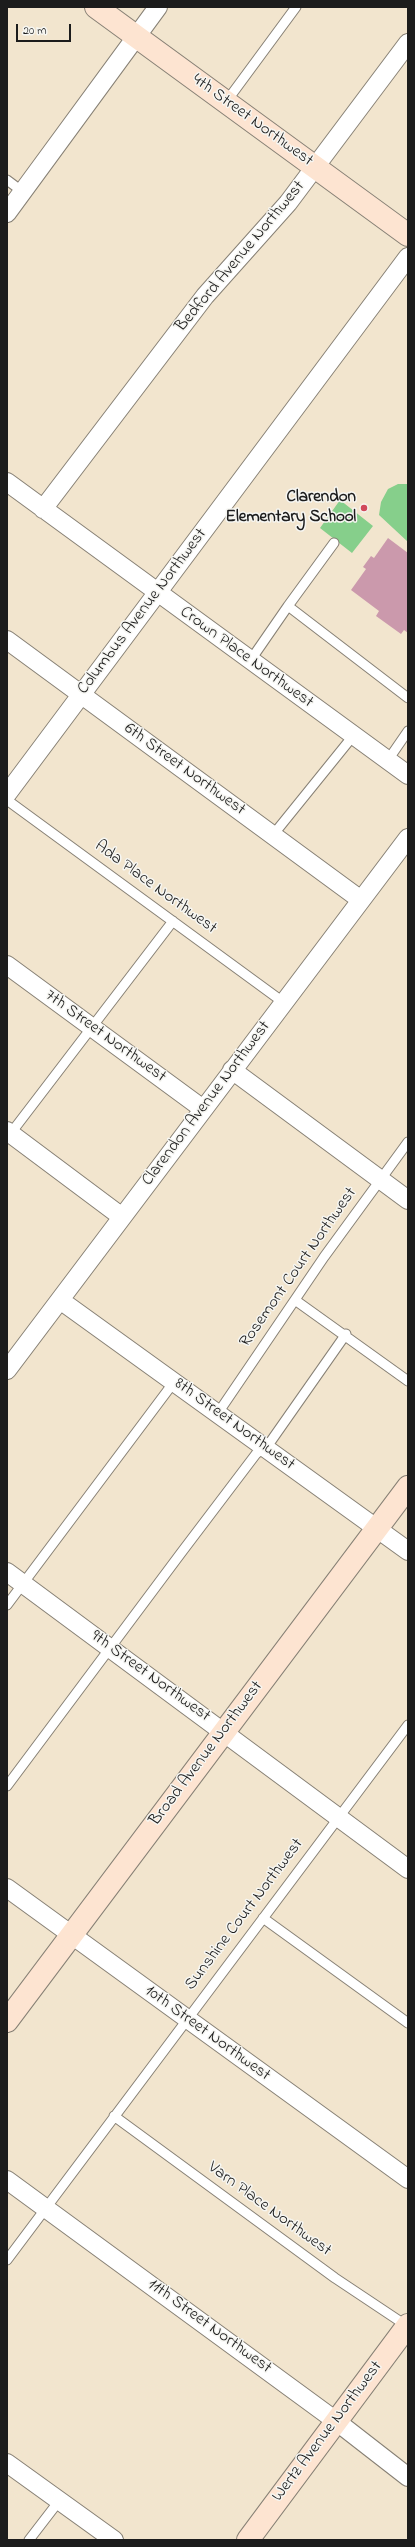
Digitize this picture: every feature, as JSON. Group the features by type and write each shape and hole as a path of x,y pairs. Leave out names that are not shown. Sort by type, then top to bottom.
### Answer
{"street":[{"name":"4th Street Northwest","path":"96,7 315,167 407,232"},
{"path":"7,213 158,7"},
{"name":"Bedford Avenue Northwest","path":"44,509 205,296 288,203 408,43"},
{"name":"Columbus Avenue Northwest","path":"7,794 158,594 408,257"},
{"name":"Crown Place Northwest","path":"7,482 158,594 408,775"},
{"name":"6th Street Northwest","path":"7,640 361,900"},
{"name":"Clarendon Avenue Northwest","path":"7,1370 408,838"},
{"name":"7th Street Northwest","path":"7,965 203,1109"},
{"path":"232,1070 408,1200"},
{"path":"9,1132 122,1217"},
{"name":"8th Street Northwest","path":"60,1300 408,1551"},
{"name":"Broad Avenue Northwest","path":"7,2021 408,1488"},
{"name":"9th Street Northwest","path":"7,1572 408,1869"},
{"name":"10th Street Northwest","path":"7,1888 408,2179"},
{"name":"11th Street Northwest","path":"7,2180 336,2421 408,2477"},
{"name":"Wertz Avenue Northwest","path":"248,2540 407,2325"},
{"path":"7,2463 114,2540"}],"lane":[{"path":"226,102 296,7"},
{"path":"7,180 23,192"},
{"path":"250,661 334,543"},
{"path":"288,606 408,698"},
{"path":"388,760 408,732"},
{"path":"273,835 353,736"},
{"name":"Ada Place Northwest","path":"7,800 284,1002"},
{"path":"9,1132 173,921"},
{"name":"Rosemont Court Northwest","path":"218,1413 295,1300 380,1179 408,1142"},
{"path":"295,1300 346,1334 408,1381"},
{"path":"7,1786 109,1647 256,1454 271,1441 346,1334"},
{"path":"7,1605 174,1382"},
{"name":"Sunshine Court Northwest","path":"7,2260 408,1725"},
{"path":"263,1918 408,2024"},
{"name":"Varn Place Northwest","path":"114,2116 335,2278 407,2325"},
{"path":"29,2540 59,2501"}],"green space":[{"path":"398,484 408,484 408,542 379,515 381,502 388,489"},
{"path":"340,500 373,526 352,553 320,528"}],"building":[{"path":"388,538 408,553 408,633 404,630 401,634 376,616 379,611 351,590 366,569 363,567 371,556 374,558"}],"place":[{"name":"Clarendon Elementary School","path":"364,508"}]}
